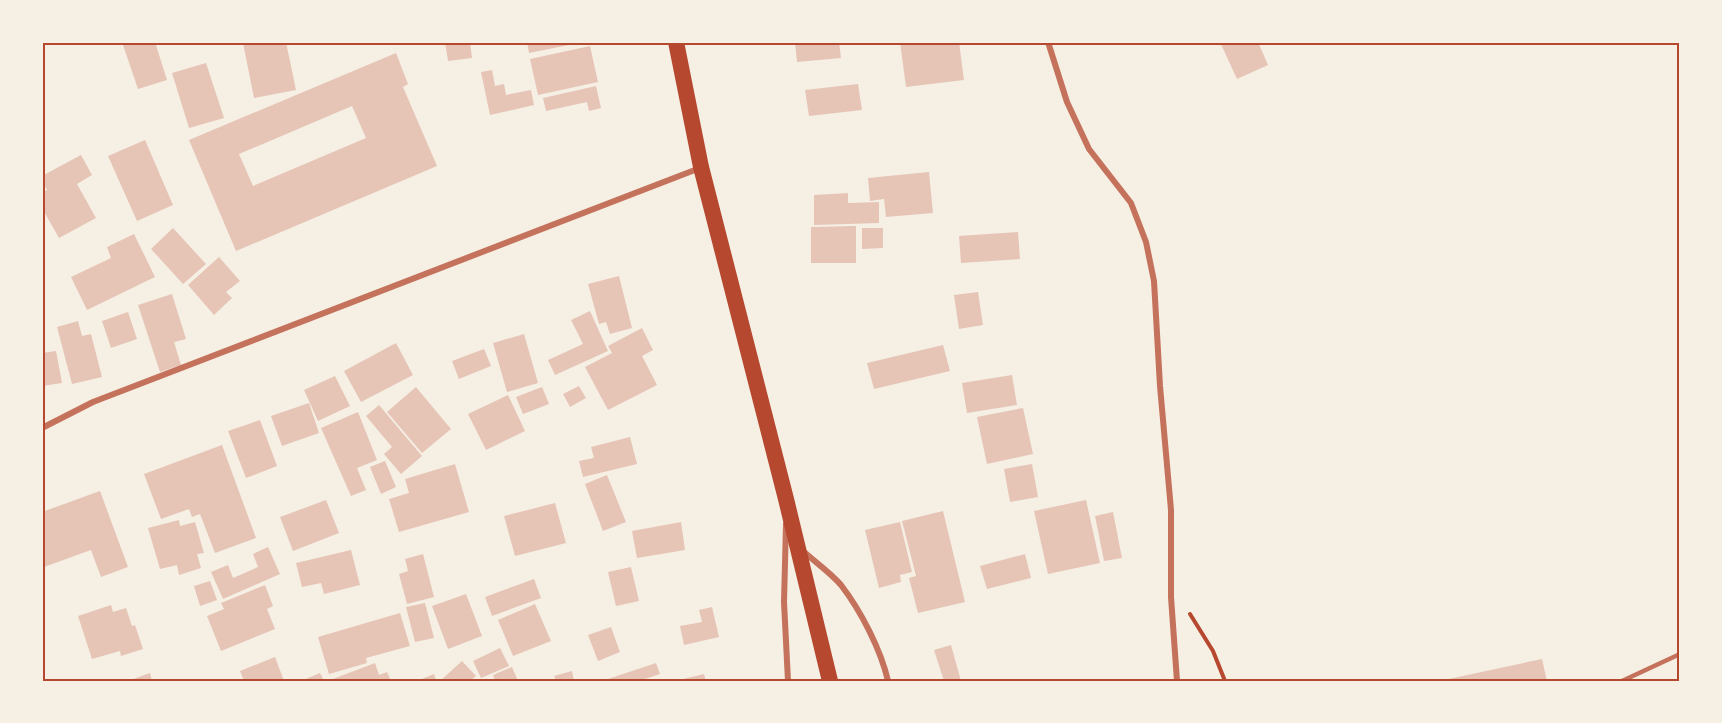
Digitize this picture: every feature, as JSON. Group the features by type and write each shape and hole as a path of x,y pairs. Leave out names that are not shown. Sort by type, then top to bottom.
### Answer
{"highway":[{"path":"676,42 701,167 830,681"}],"street":[{"path":"1048,42 1067,102 1089,149 1131,203 1146,242 1154,282 1171,510 1171,597 1177,681"},
{"path":"42,428 93,402 701,167"},
{"path":"786,499 784,602 788,681"},
{"path":"797,546 840,584 864,621 885,667 888,681"}],"lane":[{"path":"1622,681 1680,654"}],"path":[{"path":"1171,597 1186,608 1213,651 1225,681"}],"building":[{"path":"122,42 155,42 167,80 138,89"},
{"path":"286,42 296,90 254,98 243,43"},
{"path":"445,42 470,42 472,58 448,61"},
{"path":"527,42 568,42 569,45 529,53"},
{"path":"795,42 839,42 841,58 797,62"},
{"path":"900,42 959,42 964,80 906,87"},
{"path":"1220,42 1258,42 1268,65 1237,79"},
{"path":"590,46 598,82 538,95 530,59"},
{"path":"396,53 408,84 403,87 437,166 236,251 189,140","holes":["352,106 366,138 253,186 239,154"]},
{"path":"206,63 224,118 189,128 172,73"},
{"path":"492,70 495,86 504,84 506,95 531,90 534,105 490,115 481,72"},
{"path":"858,84 862,110 809,116 805,90"},
{"path":"596,86 601,108 589,111 587,102 546,111 543,98"},
{"path":"145,140 173,205 137,221 108,156"},
{"path":"81,155 92,175 77,184 96,218 59,238 42,208 42,193 47,190 42,176"},
{"path":"929,172 933,213 886,217 884,199 870,201 868,178"},
{"path":"848,193 848,203 879,202 879,223 814,225 814,195"},
{"path":"856,226 856,263 811,263 811,227"},
{"path":"173,228 206,264 183,284 151,249"},
{"path":"862,228 883,228 883,248 862,249"},
{"path":"1018,232 1020,259 961,263 959,236"},
{"path":"134,234 155,277 87,310 71,277 111,258 107,247"},
{"path":"219,257 240,281 226,292 232,298 214,315 188,285"},
{"path":"619,276 632,328 610,334 606,322 599,324 588,284"},
{"path":"978,292 983,325 959,329 954,295"},
{"path":"172,294 186,339 174,342 181,365 160,372 138,305"},
{"path":"590,311 608,351 555,375 548,360 583,344 571,320"},
{"path":"128,312 137,339 111,348 102,321"},
{"path":"78,321 82,336 91,334 102,377 72,384 57,327"},
{"path":"642,328 653,350 642,356 657,385 608,410 585,367 612,353 608,346"},
{"path":"524,334 538,383 507,392 493,343"},
{"path":"396,343 413,375 361,402 344,371"},
{"path":"943,345 950,371 874,389 867,363"},
{"path":"484,349 491,366 459,379 452,361"},
{"path":"56,351 62,383 42,386 42,353"},
{"path":"1012,375 1017,405 967,413 962,383"},
{"path":"335,376 350,406 318,421 304,390"},
{"path":"579,386 586,398 570,407 563,394"},
{"path":"416,387 451,429 422,453 387,412"},
{"path":"542,387 549,404 523,414 516,397"},
{"path":"508,395 525,431 486,450 468,414"},
{"path":"309,403 319,433 282,446 271,416"},
{"path":"379,405 422,456 401,474 384,454 392,447 366,416"},
{"path":"1023,408 1033,454 987,464 977,417"},
{"path":"358,412 377,460 357,468 366,490 351,496 321,428"},
{"path":"260,420 277,466 246,478 228,431"},
{"path":"630,437 637,464 583,477 579,461 594,458 591,447"},
{"path":"222,445 256,538 215,553 200,514 192,517 189,509 161,519 144,474"},
{"path":"385,461 396,487 381,494 370,467"},
{"path":"455,464 469,512 399,532 389,499 409,493 405,479"},
{"path":"1032,464 1038,497 1010,502 1004,469"},
{"path":"607,475 626,522 603,531 585,484"},
{"path":"100,491 128,567 101,577 91,550 44,567 42,512"},
{"path":"326,500 339,533 293,551 280,517"},
{"path":"1086,500 1100,563 1048,574 1034,511"},
{"path":"555,503 566,543 515,556 504,516"},
{"path":"943,511 965,602 918,613 909,578 916,576 902,521"},
{"path":"1113,512 1122,558 1104,561 1095,516"},
{"path":"179,520 180,526 195,522 204,553 197,554 201,568 179,575 177,565 160,569 148,528"},
{"path":"681,522 685,550 637,558 632,531"},
{"path":"900,522 912,572 900,575 901,582 879,588 865,530"},
{"path":"268,547 280,574 223,599 211,572 228,565 233,578 258,567 253,554"},
{"path":"351,550 360,585 324,594 321,583 302,587 296,563"},
{"path":"423,554 434,597 407,604 399,574 408,571 405,559"},
{"path":"1025,554 1031,578 987,589 980,566"},
{"path":"631,567 639,601 616,606 608,572"},
{"path":"534,579 541,598 492,616 485,597"},
{"path":"210,581 217,600 200,606 194,586"},
{"path":"265,585 273,606 267,609 275,629 221,651 207,616 224,609 221,603"},
{"path":"466,594 482,636 448,649 432,606"},
{"path":"425,603 434,638 415,642 406,607"},
{"path":"535,604 551,641 513,656 498,620"},
{"path":"111,605 113,612 126,608 132,626 135,625 143,649 121,656 120,651 92,659 78,616"},
{"path":"712,607 719,637 684,645 680,626 702,622 699,610"},
{"path":"400,613 410,646 366,658 367,663 329,674 318,637"},
{"path":"611,627 620,652 598,661 588,635"},
{"path":"951,645 961,681 944,681 934,650"},
{"path":"500,648 509,666 481,678 473,661"},
{"path":"275,657 284,681 244,681 240,671"},
{"path":"1542,659 1547,681 1444,681 1444,680"},
{"path":"462,661 476,676 470,681 440,681"},
{"path":"375,663 379,675 387,672 391,681 334,681 333,679"},
{"path":"656,663 660,674 639,681 609,681 608,679"},
{"path":"512,667 518,681 495,681 493,675"},
{"path":"572,671 574,681 556,681 554,676"},
{"path":"150,673 152,681 128,681"},
{"path":"320,673 324,681 301,681"},
{"path":"434,674 436,681 417,681"},
{"path":"704,674 706,681 684,681 683,679"}]}
